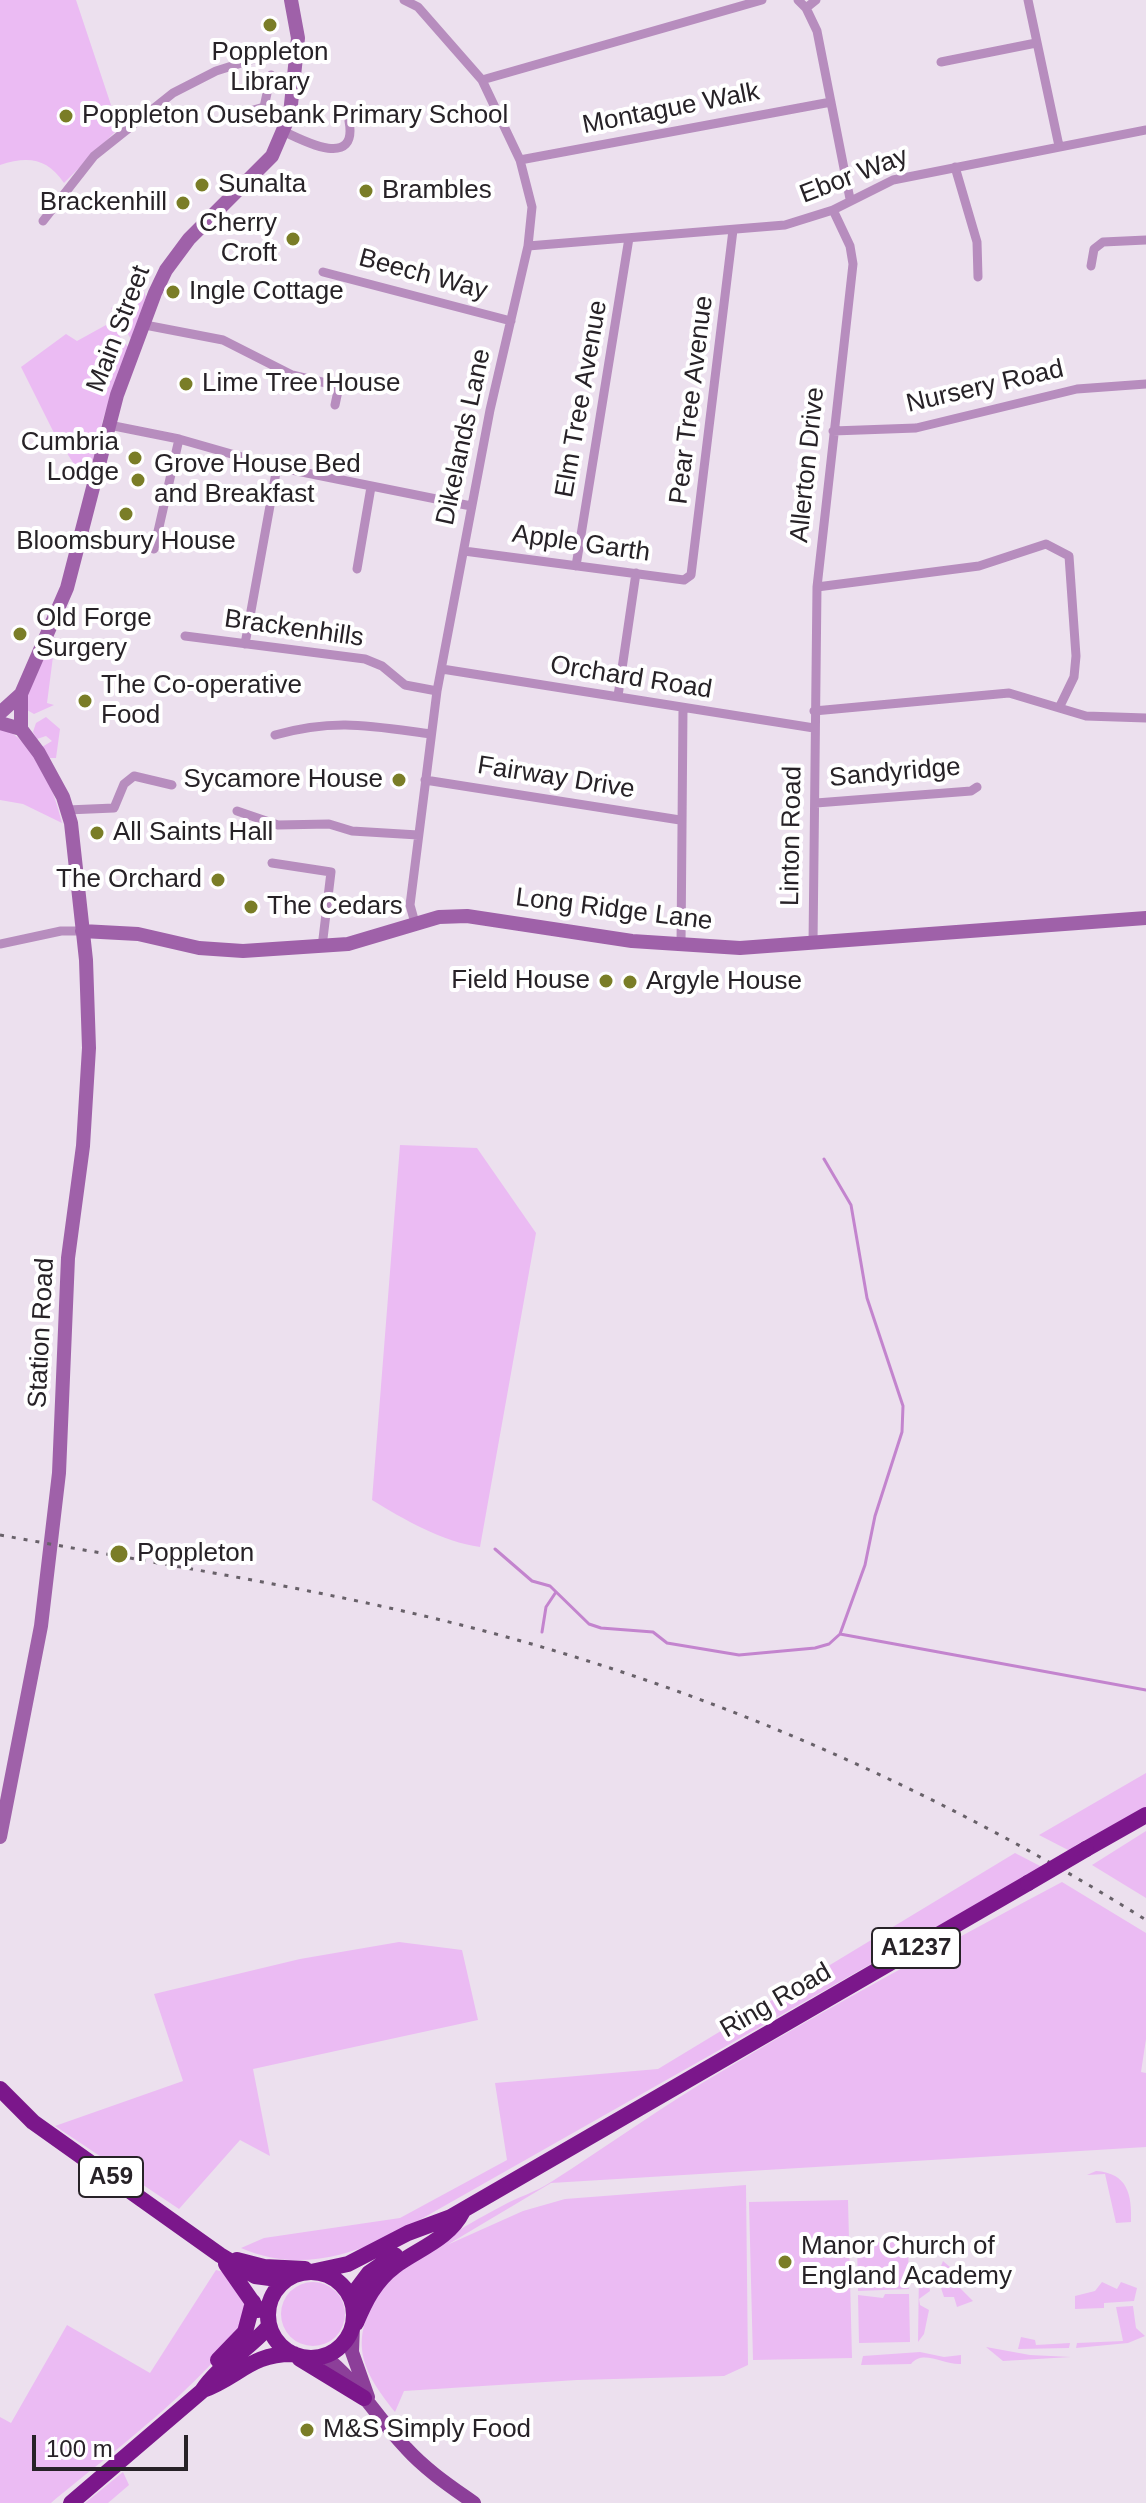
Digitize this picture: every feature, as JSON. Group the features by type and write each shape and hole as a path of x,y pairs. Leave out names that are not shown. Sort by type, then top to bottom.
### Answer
{"highway":[{"name":"Ring Road","path":"318,2270 348,2264 464,2209 1146,1815"},
{"name":"A59","path":"0,2089 57,2140 220,2255 255,2276 285,2280"},
{"path":"202,2391 221,2384 252,2361 292,2354 324,2356 345,2341 377,2283 397,2265 455,2228 464,2209"},
{"name":"Ring Road","path":"351,2297 369,2273 414,2243 431,2227"},
{"path":"220,2255 279,2269 318,2270 336,2279 351,2297 353,2329"},
{"name":"A59","path":"220,2255 269,2325"},
{"path":"71,2503 202,2391 214,2373 250,2347 269,2325 271,2300 285,2280 318,2270"},
{"path":"155,2431 239,2340 246,2329 253,2302"},
{"path":"269,2325 282,2346 292,2354 320,2368 367,2401"}],"main road":[{"path":"353,2329 352,2352 367,2401"},
{"path":"324,2356 339,2367 421,2463 474,2503"}],"street":[{"name":"Main Street","path":"21,694 67,588 109,425 166,270 189,239 272,156 290,114 298,31 291,0"},
{"name":"Dikelands Lane","path":"404,0 422,3 482,80 520,160 532,207 528,246 471,506 437,691 410,905 415,923"},
{"path":"482,80 762,0"},
{"path":"798,0 806,8 817,31 850,199"},
{"path":"806,8 816,0"},
{"path":"1028,0 1059,146"},
{"path":"941,62 1036,43"},
{"path":"43,221 94,156 173,93 216,71 276,52 297,60"},
{"path":"264,107 271,75"},
{"name":"Montague Walk","path":"520,160 831,102"},
{"path":"250,111 264,107 290,114"},
{"path":"283,131 313,146 337,149 349,143 352,136 349,121"},
{"name":"Ebor Way","path":"528,246 785,225 833,210 893,180 1146,130"},
{"path":"955,167 977,242 978,277"},
{"name":"Allerton Drive","path":"814,728 817,587 853,264 850,246 833,210"},
{"name":"Pear Tree Avenue","path":"691,575 733,230"},
{"name":"Elm Tree Avenue","path":"576,566 629,238"},
{"path":"1091,266 1094,249 1103,242 1146,240"},
{"name":"Beech Way","path":"323,272 511,321"},
{"path":"145,325 223,340 292,375 339,386 335,405"},
{"name":"Nursery Road","path":"833,431 916,428 1077,389 1146,384"},
{"path":"109,425 179,439 277,467 471,506"},
{"path":"154,549 179,439"},
{"path":"245,644 277,467"},
{"path":"357,569 371,487"},
{"path":"817,587 979,566 1046,544 1060,548 1069,556 1076,656 1074,677 1059,708"},
{"name":"Apple Garth","path":"464,551 684,580 691,575"},
{"path":"618,696 636,573"},
{"name":"Brackenhills","path":"185,636 365,659 382,666 405,685 437,691"},
{"name":"Orchard Road","path":"442,669 814,728"},
{"path":"814,711 1009,693 1086,716 1146,718"},
{"path":"0,713 21,694"},
{"path":"0,723 21,729 21,694"},
{"path":"681,946 683,708"},
{"path":"275,735 315,724 431,734"},
{"name":"Linton Road","path":"813,944 814,728"},
{"name":"Station Road","path":"0,1837 32,1681 59,1473 68,1258 83,1146 89,1048 72,828 67,810 39,753 21,729"},
{"path":"67,810 114,808 124,784 134,776 172,785"},
{"name":"Fairway Drive","path":"425,780 680,820"},
{"name":"Sandyridge","path":"816,803 971,791 977,787"},
{"path":"237,811 278,825 329,824 352,831 418,835"},
{"path":"272,863 331,872 322,947"},
{"name":"Long Ridge Lane","path":"82,931 138,934 199,948 243,951 348,944 415,923 467,916 681,946 813,944 1146,918"},
{"path":"0,944 61,931 82,931"}],"shaded area":[{"path":"0,0 76,0 112,108 122,125 64,183 51,168 36,161 19,160 0,165"},
{"path":"143,289 146,297 131,339 111,308"},
{"path":"106,325 115,330 128,347 103,419 87,484 55,435 21,367 66,334 77,341"},
{"path":"52,636 62,641 54,649 47,703 54,705 34,714 27,710 26,697"},
{"path":"46,717 60,729 56,758 49,758 42,747 52,741 46,736 37,739 33,732 36,723"},
{"path":"0,727 12,733 33,754 54,795 62,823 23,804 0,800"},
{"path":"400,1145 477,1148 536,1233 480,1547 438,1535 372,1500"},
{"path":"1146,1773 1146,1807 1070,1851 1039,1835"},
{"path":"1146,1831 1146,1898 1092,1865"},
{"path":"1015,1853 1042,1867 386,2239 349,2252 314,2259 278,2259 241,2248 264,2238 400,2218 507,2160 495,2083 658,2069"},
{"path":"1062,1882 1146,1933 1146,2039 1141,2072 1146,2073 1146,2147 551,2183 447,2245 523,2211 565,2199 746,2185 748,2365 724,2376 577,2380 404,2391 395,2412 368,2372 362,2345 363,2331 376,2298 416,2259 470,2223 545,2186 680,2097 766,2045"},
{"path":"399,1942 462,1950 478,2020 253,2069 270,2156 240,2140 179,2209 55,2126 183,2081 154,1994 300,1959"},
{"path":"1096,2171 1115,2176 1126,2187 1131,2222 1116,2223 1105,2174 1087,2175"},
{"path":"848,2200 852,2358 753,2360 749,2202"},
{"path":"908,2241 909,2289 858,2291 857,2243"},
{"path":"943,2261 950,2267 945,2273 973,2301 957,2307 954,2297 944,2297 937,2276"},
{"path":"216,2270 227,2273 249,2305 240,2328 220,2354 164,2410 51,2503 0,2503 0,2417 11,2423 67,2325 150,2373"},
{"path":"919,2270 928,2278 930,2291 919,2299 920,2305 929,2310 924,2334 918,2342"},
{"path":"313,2282 331,2288 339,2296 345,2314 339,2332 331,2340 313,2346 295,2340 287,2332 281,2314 287,2296 295,2288"},
{"path":"1102,2282 1117,2289 1121,2282 1137,2288 1134,2301 1104,2303 1104,2308 1075,2309 1075,2296 1095,2291"},
{"path":"885,2294 909,2294 910,2342 859,2343 858,2295 883,2298"},
{"path":"1133,2306 1136,2328 1145,2336 1128,2343 1076,2348 1077,2343 1123,2341 1116,2307"},
{"path":"1021,2337 1035,2340 1036,2345 1070,2343 1069,2348 1018,2349"},
{"path":"986,2347 1030,2355 1071,2357 1003,2361"},
{"path":"920,2352 944,2357 961,2355 961,2364 921,2358 911,2364 861,2365 863,2356"},
{"path":"123,2472 129,2485 108,2503 85,2503"}],"waterway":[{"path":"824,1159 851,1205 867,1298 903,1406 902,1432 875,1516 865,1565 840,1634"},
{"path":"495,1549 532,1581 550,1586 589,1624 601,1628 653,1632 667,1643 739,1655 815,1648 829,1644 840,1634 1146,1690"},
{"path":"542,1632 546,1607 556,1592"}],"railway":[{"path":"0,1535 370,1604 492,1633 663,1686 830,1752 911,1790 991,1830 1146,1920"}],"place":[{"name":"Poppleton Library","path":"270,25"},
{"name":"Poppleton Ousebank Primary School","path":"66,116"},
{"name":"Sunalta","path":"202,185"},
{"name":"Brambles","path":"366,191"},
{"name":"Brackenhill","path":"183,203"},
{"name":"Cherry Croft","path":"293,239"},
{"name":"Ingle Cottage","path":"173,292"},
{"name":"Lime Tree House","path":"186,384"},
{"name":"Cumbria Lodge","path":"135,458"},
{"name":"Grove House Bed and Breakfast","path":"138,480"},
{"name":"Bloomsbury House","path":"126,514"},
{"name":"Old Forge Surgery","path":"20,634"},
{"name":"The Co-operative Food","path":"85,701"},
{"name":"Sycamore House","path":"399,780"},
{"name":"All Saints Hall","path":"97,833"},
{"name":"The Orchard","path":"218,880"},
{"name":"The Cedars","path":"251,907"},
{"name":"Field House","path":"606,981"},
{"name":"Argyle House","path":"630,982"},
{"name":"Poppleton","path":"119,1554"},
{"name":"Manor Church of England Academy","path":"785,2262"},
{"name":"M&S Simply Food","path":"307,2430"}]}
